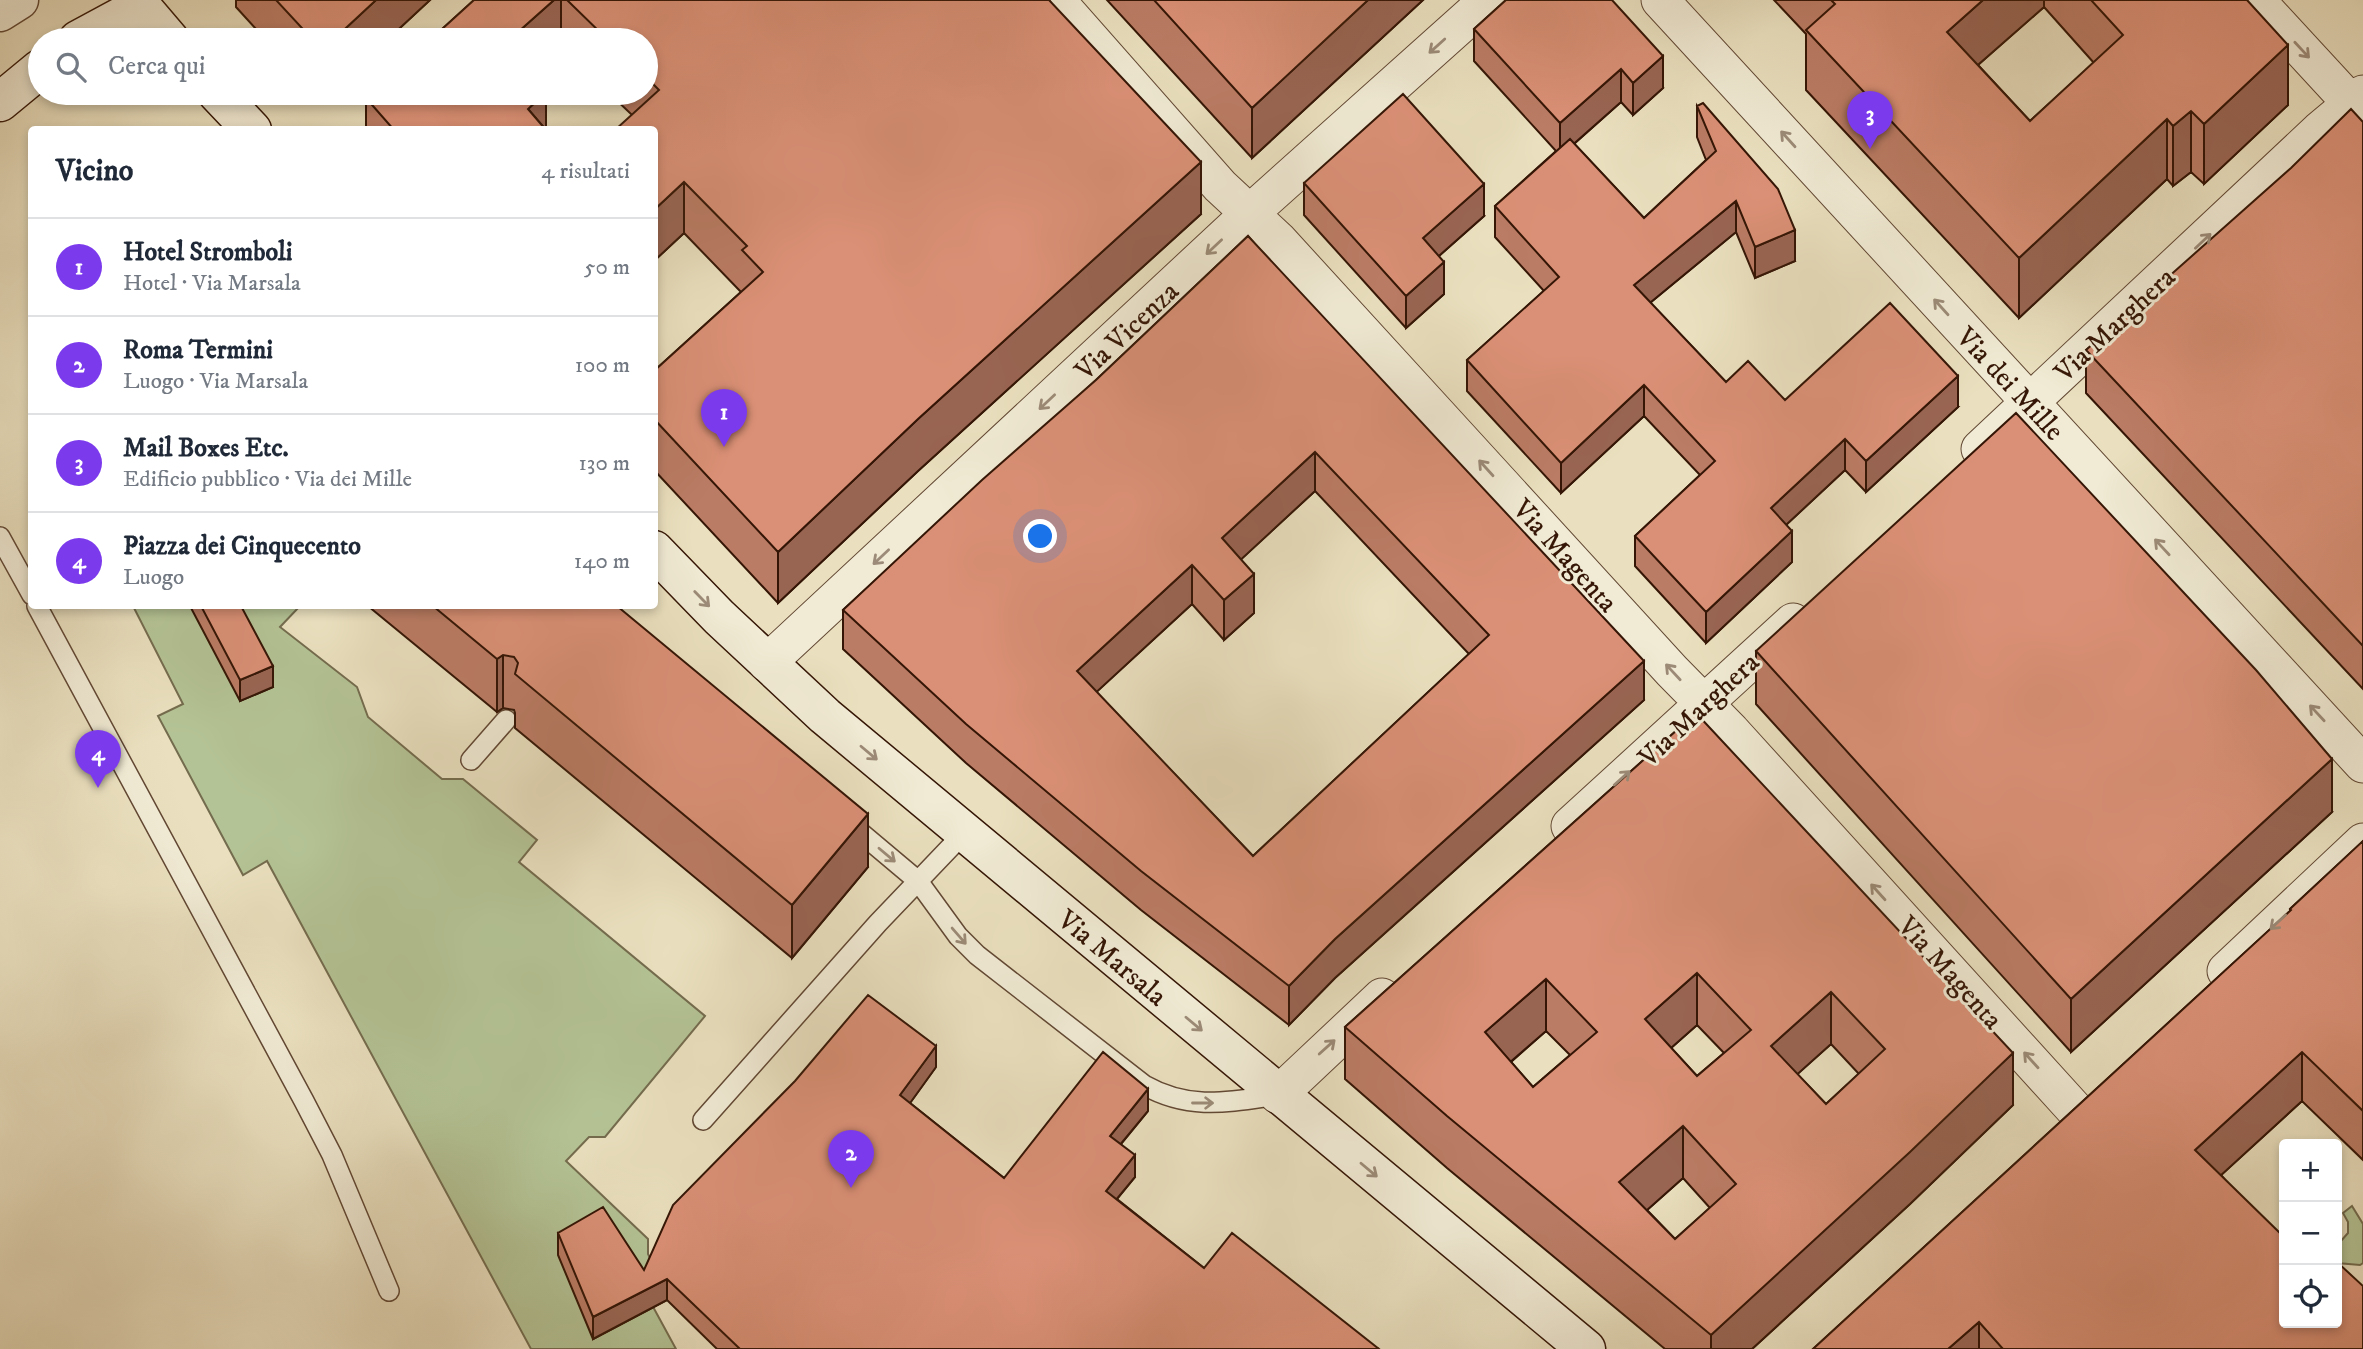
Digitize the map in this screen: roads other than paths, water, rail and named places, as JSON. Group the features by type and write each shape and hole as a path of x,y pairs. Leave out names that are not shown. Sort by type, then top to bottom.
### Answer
{"main road":[{"path":"0,12 19,0"},
{"path":"99,28 146,2 162,28"},
{"path":"0,102 28,79"},
{"name":"Via Marsala","path":"658,554 719,617 825,716 1586,1349"}],"street":[{"name":"Via Magenta","path":"1056,0 1220,186 1278,240 1703,704 1731,731 2076,1111"},
{"name":"Via Vicenza","path":"767,663 1249,214 1488,0"},
{"name":"Via dei Mille","path":"1660,0 2363,764"},
{"path":"2256,0 2359,105"},
{"name":"Via Marghera","path":"1959,469 2320,130 2359,105"},
{"name":"Via Marghera","path":"1551,844 1816,601"},
{"path":"2205,990 2363,842"},
{"path":"1278,1094 1408,974"}],"lane":[{"path":"0,537 28,589"},
{"path":"39,609 319,1129 389,1291"},
{"path":"471,761 506,720"},
{"path":"835,811 918,881 958,936 977,955 1144,1085 1161,1094 1192,1103 1223,1102 1278,1094"},
{"path":"703,1120 878,923 964,833"}],"place":[{"name":"Mail Boxes Etc.","path":"1870,149"},
{"name":"Hotel Stromboli","path":"724,447"},
{"name":"Piazza dei Cinquecento","path":"98,788"},
{"name":"Roma Termini","path":"851,1188"}]}
